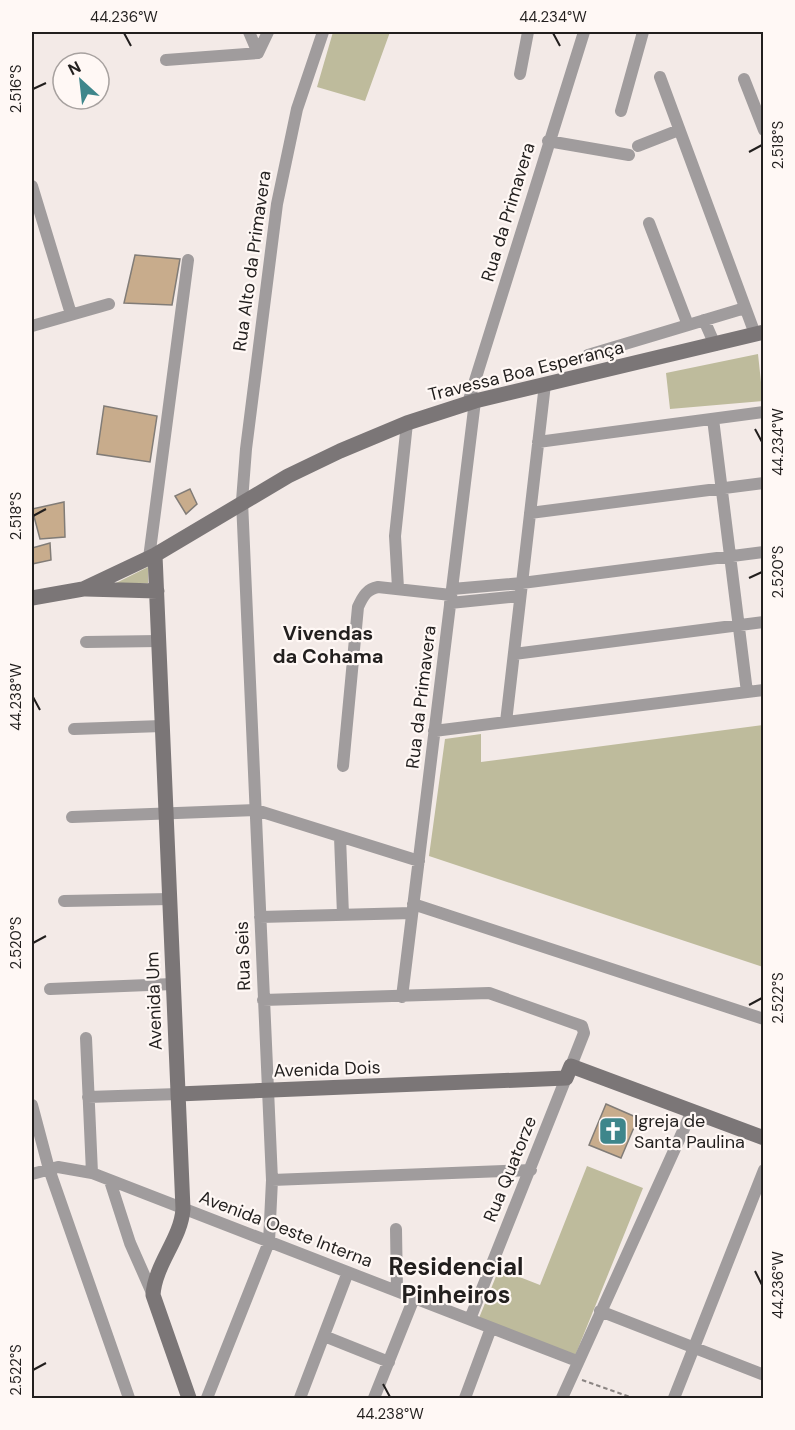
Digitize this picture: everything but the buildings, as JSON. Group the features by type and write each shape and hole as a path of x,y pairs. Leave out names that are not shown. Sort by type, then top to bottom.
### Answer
{"street":[{"path":"249,32 258,53"},
{"path":"258,53 268,32"},
{"name":"Rua Alto da Primavera","path":"242,501 250,410 282,173 297,109 323,32"},
{"path":"520,74 528,32"},
{"name":"Rua da Primavera","path":"402,998 472,402 548,141 567,90 584,32"},
{"path":"621,111 643,32"},
{"path":"166,60 258,53"},
{"path":"660,77 745,308 759,333"},
{"path":"744,79 764,130"},
{"path":"548,141 634,151 679,130"},
{"path":"32,186 71,314"},
{"path":"649,223 688,325"},
{"path":"152,556 188,260"},
{"path":"32,326 109,304"},
{"path":"588,355 745,308"},
{"path":"704,320 715,345"},
{"name":"Travessa Boa Esperança","path":"83,589 152,556 242,501 340,451 407,423 472,402 759,333"},
{"path":"506,722 545,384"},
{"path":"538,442 764,412"},
{"path":"713,419 747,692"},
{"path":"398,588 395,536 407,423"},
{"path":"530,513 764,483"},
{"name":"Rua Seis","path":"207,1398 269,1242 272,1180 242,501"},
{"path":"451,595 522,583 764,552"},
{"name":"Avenida Um","path":"152,556 157,591 183,1209 180,1223 154,1282 153,1295"},
{"path":"343,766 358,607 365,594 373,588 398,588 451,595 520,596"},
{"path":"32,598 83,589 157,591"},
{"path":"514,654 764,622"},
{"path":"86,642 159,641"},
{"path":"435,730 764,690"},
{"path":"74,729 162,726"},
{"path":"72,817 256,810 418,861"},
{"path":"340,837 343,915"},
{"path":"64,901 170,899"},
{"path":"260,916 343,915 413,908 764,1019"},
{"path":"50,989 173,984"},
{"name":"Rua Quatorze","path":"402,998 489,993 579,1023 584,1033 470,1319"},
{"path":"263,1000 402,998"},
{"path":"86,1038 92,1173"},
{"name":"Avenida Dois","path":"88,1097 267,1091 569,1072 692,1111 764,1138"},
{"path":"32,1108 49,1169 129,1398"},
{"path":"562,1398 692,1111"},
{"name":"Avenida Oeste Interna","path":"32,1174 67,1167 92,1173 577,1361"},
{"path":"272,1180 531,1170"},
{"path":"674,1398 764,1170"},
{"path":"110,1181 130,1243 153,1295 189,1398"},
{"path":"396,1229 397,1291"},
{"path":"300,1398 348,1272"},
{"path":"374,1398 414,1298"},
{"path":"600,1311 764,1375"},
{"path":"465,1398 491,1328"},
{"path":"324,1336 389,1362"}],"path":[{"path":"573,1377 633,1398"}],"shaded area":[{"path":"333,32 390,32 365,101 317,87"},
{"path":"758,354 763,401 670,409 666,373"},
{"path":"148,567 148,583 112,585"},
{"path":"763,725 763,967 429,856 445,739 481,734 481,762"},
{"path":"587,1166 643,1188 575,1356 479,1318 499,1269 540,1285"}],"place":[{"name":"Igreja de Santa Paulina","path":"613,1131"}],"district":[{"name":"Vivendas da Cohama","path":"328,644"},
{"name":"Residencial Pinheiros","path":"456,1281"}]}
